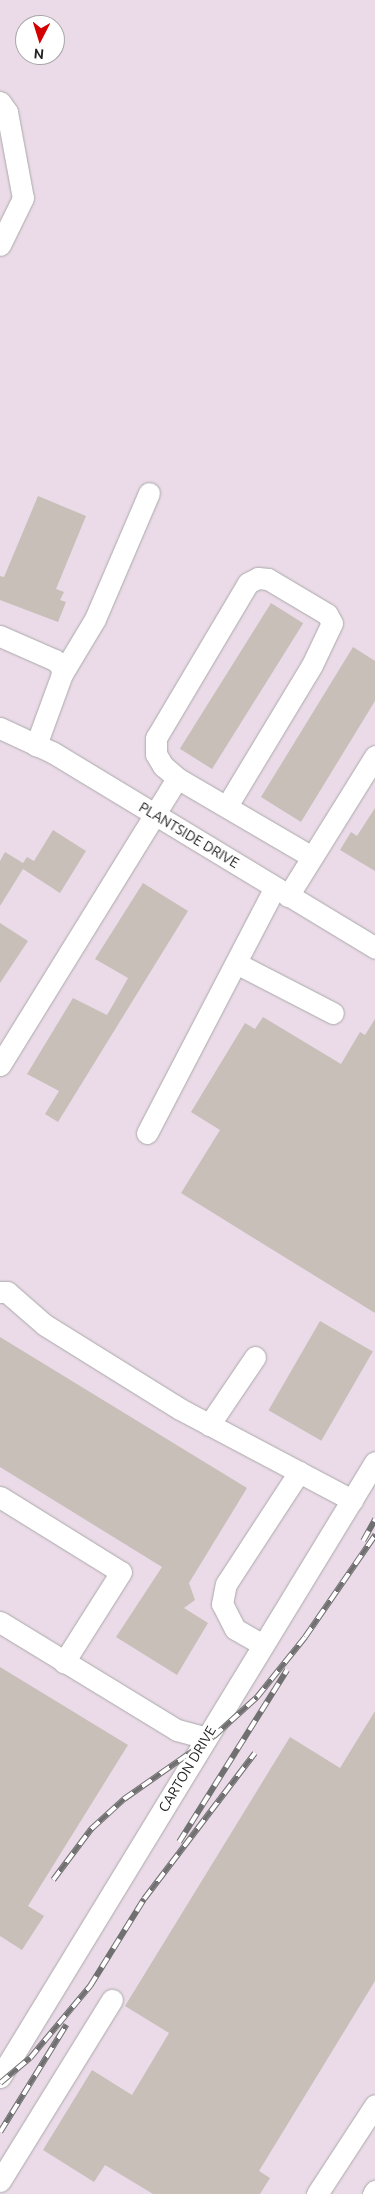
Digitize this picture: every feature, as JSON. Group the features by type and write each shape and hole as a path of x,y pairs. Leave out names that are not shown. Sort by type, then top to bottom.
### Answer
{"street":[{"path":"0,102 7,112 23,198 0,245"},
{"path":"36,744 62,674 95,619 149,493"},
{"path":"227,806 312,665 332,623 327,614 268,579 248,583 156,738 156,754 163,766 177,778 312,857"},
{"path":"0,636 55,660 61,666 62,674"},
{"name":"PLANTSIDE DRIVE","path":"0,729 36,744 375,948"},
{"path":"147,1133 236,963 282,891 312,857 375,756"},
{"path":"0,1065 177,778"},
{"path":"236,963 333,1013"},
{"path":"0,1292 7,1292 45,1325 209,1425 352,1500"},
{"path":"209,1425 255,1357"},
{"name":"CARTON DRIVE","path":"0,2077 375,1462"},
{"path":"263,1645 235,1628 222,1604 224,1591 299,1472"},
{"path":"0,1498 121,1572 64,1662"},
{"path":"0,1622 177,1730 206,1738"},
{"path":"0,2181 112,2000"},
{"path":"317,2194 374,2109"}],"shaded area":[{"path":"0,0 375,0 375,2194 0,2194"}],"building":[{"path":"38,496 86,516 56,589 64,592 60,600 66,602 58,622 0,600 0,576 4,577"},
{"path":"271,603 303,623 212,769 180,749"},
{"path":"353,647 375,661 375,701 301,822 261,797"},
{"path":"375,808 375,871 340,850 351,832 357,836"},
{"path":"53,830 86,851 60,893 23,869 0,906 0,861 5,852 23,863 27,857 34,861"},
{"path":"143,883 188,911 58,1122 45,1114 59,1091 27,1074 73,998 107,1015 128,978 95,959"},
{"path":"0,923 28,941 0,983"},
{"path":"263,1017 341,1064 360,1032 365,1035 375,1019 375,1313 181,1193 220,1130 191,1112 245,1023 255,1029"},
{"path":"320,1321 373,1352 321,1441 269,1410"},
{"path":"0,1337 247,1488 189,1583 195,1600 184,1608 208,1623 177,1675 116,1637 162,1567 0,1467"},
{"path":"0,1667 128,1745 28,1906 44,1916 22,1950 0,1936"},
{"path":"375,1711 375,1981 259,2171 270,2178 260,2194 153,2194 105,2165 94,2182 43,2150 92,2070 132,2095 169,2033 125,2006 290,1737 340,1768"}],"railway":[{"path":"363,1541 375,1519"},
{"path":"53,1880 91,1829 124,1799 214,1736 257,1697 305,1637 375,1535"},
{"path":"179,1842 287,1670"},
{"path":"0,2083 30,2058 90,1986 144,1899 255,1753"},
{"path":"0,2132 66,2025"}]}
